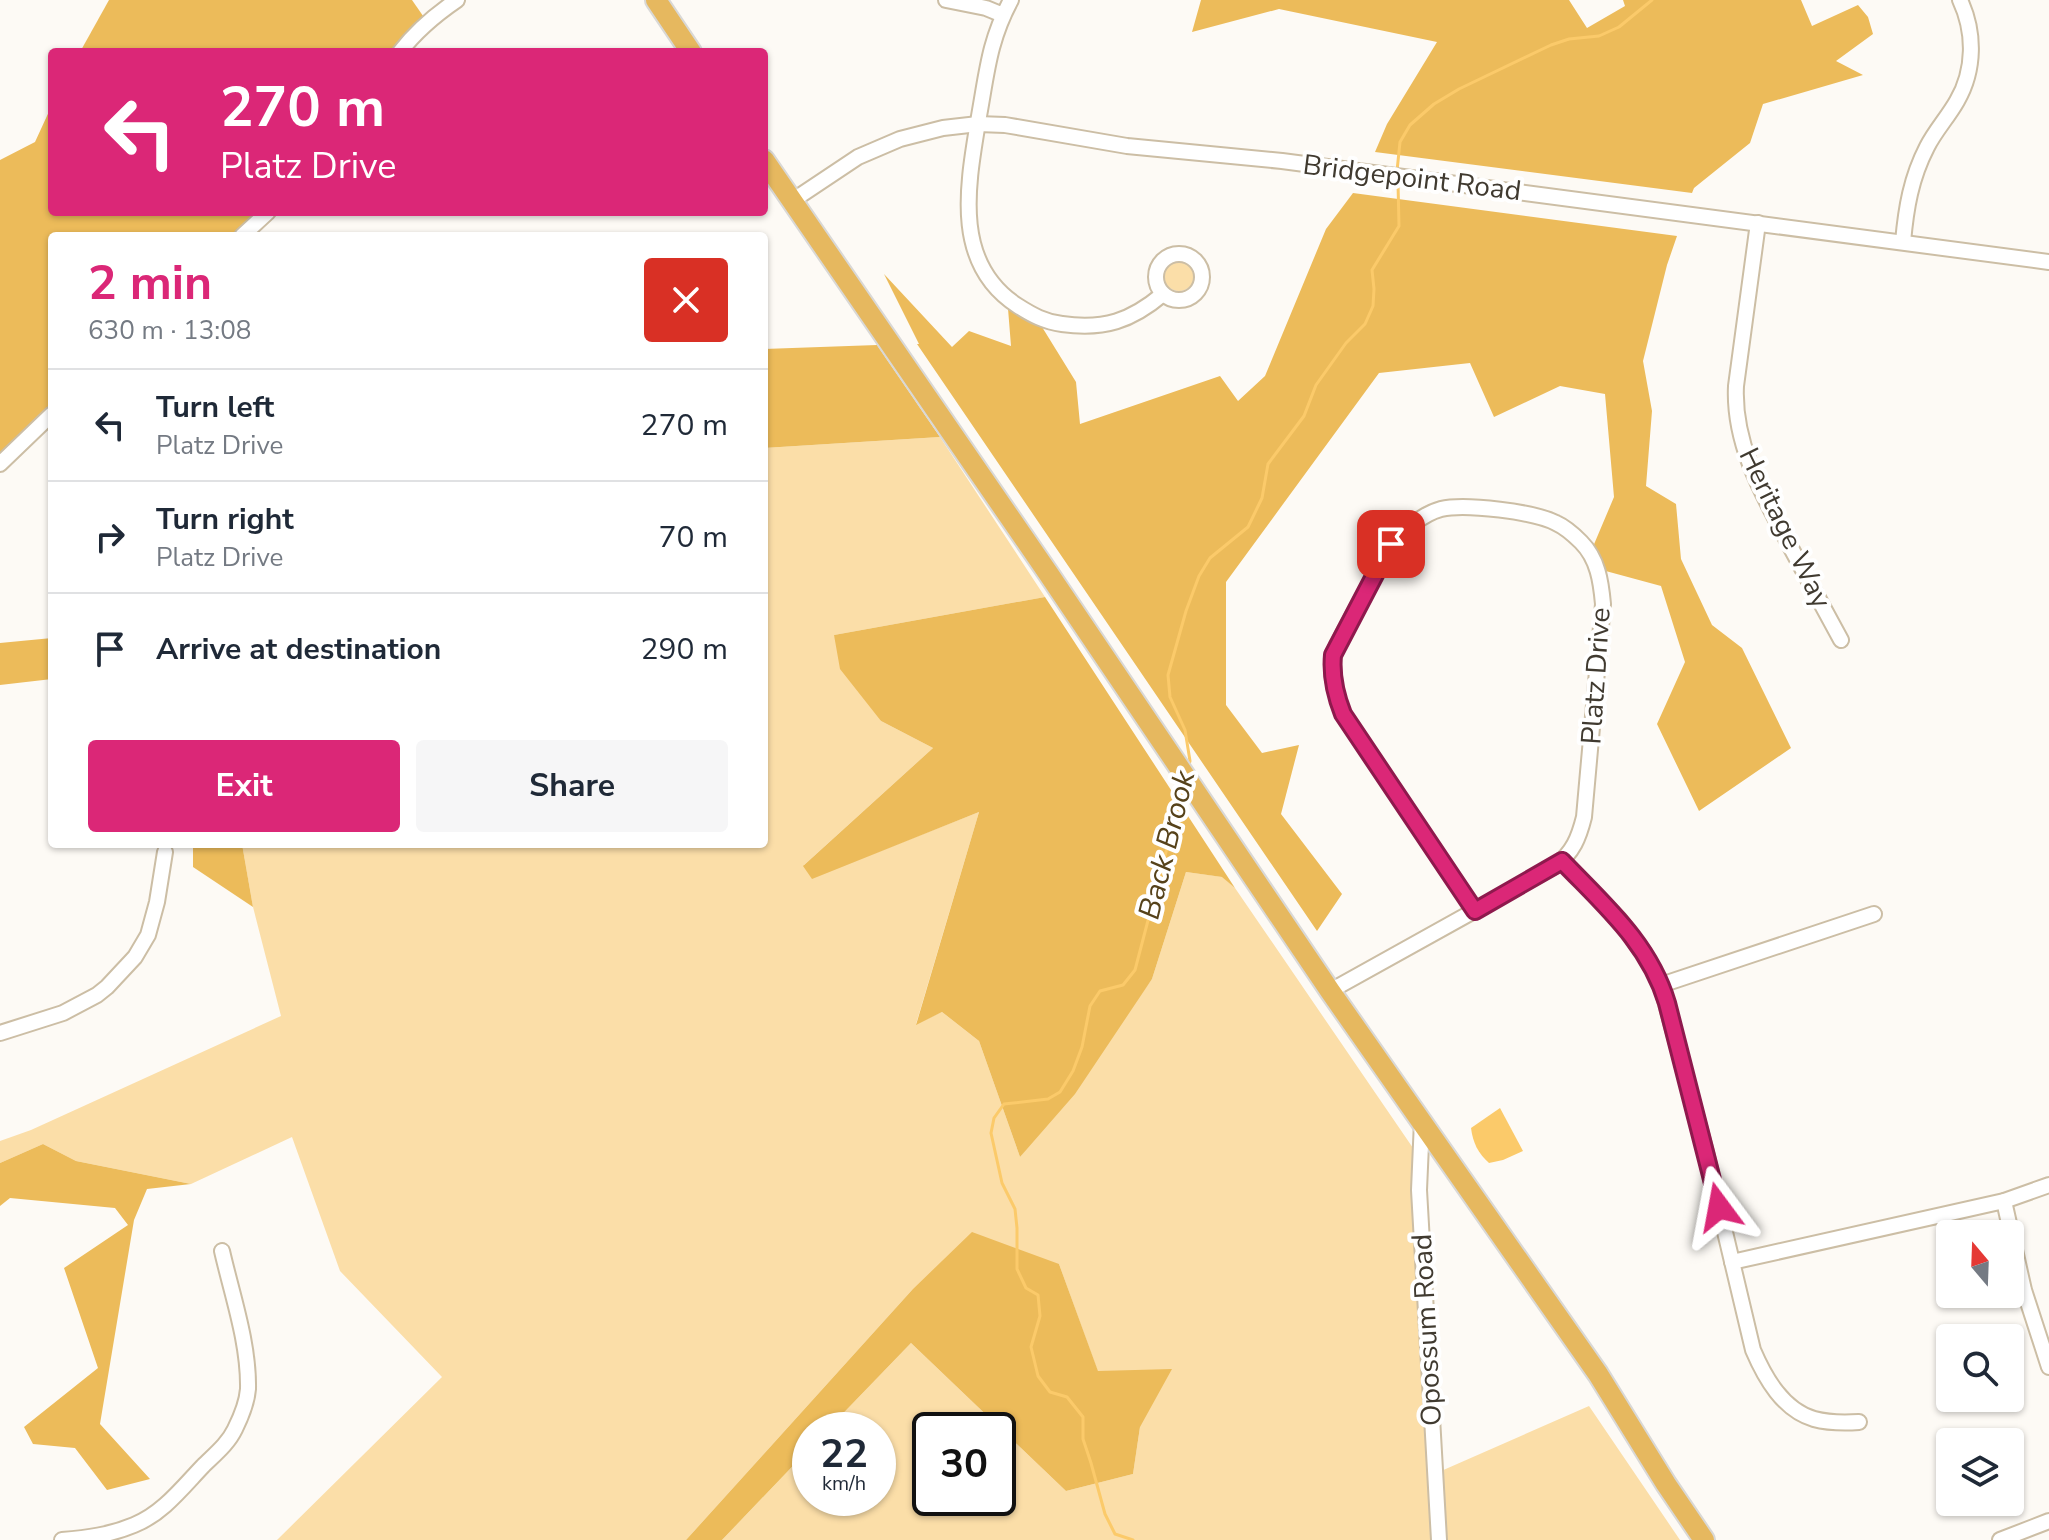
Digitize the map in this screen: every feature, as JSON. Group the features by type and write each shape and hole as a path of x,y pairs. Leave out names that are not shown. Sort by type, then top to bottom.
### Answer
{"highway":[{"path":"656,0 688,48"},
{"path":"768,166 1330,991 1598,1374 1704,1540"}],"street":[{"path":"403,48 417,32 457,0"},
{"path":"946,0 986,8 1003,15"},
{"path":"1011,0 989,53 969,191 969,223 977,258 1000,293 1033,316 1052,323 1105,325 1145,309 1163,294"},
{"path":"1903,242 1912,182 1928,145 1958,99 1971,62 1969,24 1960,0"},
{"name":"Bridgepoint Road","path":"792,201 858,157 881,146 921,132 978,124 1024,127 1127,146 1282,161 2049,262"},
{"path":"246,232 264,216"},
{"name":"Heritage Way","path":"1758,223 1736,386 1739,432 1752,472 1767,503 1841,640"},
{"path":"0,464 48,418"},
{"name":"Platz Drive","path":"1475,911 1343,714 1331,671 1337,645 1391,544 1430,513 1459,507 1542,518 1559,524 1581,541 1595,563 1601,581 1603,604 1584,817 1579,838 1562,861"},
{"path":"0,1033 63,1013 97,995 135,957 148,935 165,852"},
{"path":"1330,991 1562,861 1620,920 1643,951 1661,985 1706,1152 1753,1350 1765,1376 1781,1397 1813,1419 1837,1423 1859,1422"},
{"path":"1661,985 1874,914"},
{"name":"Opossum Road","path":"1422,1120 1419,1190 1439,1540"},
{"path":"1732,1262 2004,1201 2049,1185"},
{"path":"2004,1201 2024,1290 2049,1367"},
{"path":"62,1540 114,1532 136,1525 155,1514 235,1431 248,1392 247,1363 222,1251"},
{"path":"2000,1540 2049,1521"}],"shaded area":[{"path":"109,0 412,0 430,26 412,48 82,48"},
{"path":"1201,0 1569,0 1587,28 1625,6 1623,0 1801,0 1812,26 1858,5 1868,17 1873,34 1836,61 1863,75 1763,104 1750,143 1694,188 1692,193 1375,152 1387,124 1437,42 1279,9 1192,32"},
{"path":"48,114 48,216 271,216 253,232 48,232 48,419 0,463 0,160 35,142"},
{"path":"1353,193 1677,236 1643,361 1652,411 1646,486 1676,504 1681,559 1712,625 1742,648 1791,748 1699,811 1657,724 1685,662 1661,586 1602,570 1592,549 1614,497 1605,394 1560,386 1494,417 1470,363 1379,373 1226,582 1226,705 1262,753 1299,745 1281,814 1342,894 1317,931 917,344 884,274 952,347 969,331 1011,346 1007,296 1034,314 1076,382 1080,424 1220,376 1238,401 1265,376 1326,229"},
{"path":"1179,259 1190,264 1195,275 1190,286 1179,291 1168,286 1163,275 1168,264"},
{"path":"877,345 940,437 768,448 768,349"},
{"path":"940,437 1045,597 834,635 881,721 933,748 804,865 812,878 979,812 916,1024 942,1012 979,1041 1020,1157 1152,979 1186,872 1223,877 1235,888 1413,1148 1432,1475 1589,1406 1680,1540 722,1540 792,1467 792,1516 896,1516 896,1412 844,1412 911,1343 983,1412 912,1412 912,1516 1016,1516 1016,1443 1066,1491 1133,1474 1140,1427 1098,1372 1059,1264 912,1290 802,1412 792,1412 792,1423 686,1540 277,1540 442,1377 340,1271 292,1137 191,1184 76,1161 43,1144 0,1163 0,1141 31,1130 281,1016 253,907 243,848 768,848 768,448"},
{"path":"1045,597 1235,888 1222,877 1186,872 1152,979 1075,1094 1020,1157 979,1041 942,1012 916,1025 979,812 812,879 803,866 933,748 881,721 840,669 834,635"},
{"path":"48,638 48,679 0,685 0,643"},
{"path":"193,848 243,848 253,907 193,867"},
{"path":"1500,1108 1523,1151 1489,1163 1477,1147 1471,1128"},
{"path":"43,1144 76,1161 191,1184 147,1189 134,1220 100,1424 150,1479 107,1490 75,1448 33,1444 24,1427 98,1368 64,1268 128,1225 115,1208 10,1198 0,1206 0,1163"},
{"path":"972,1232 1059,1264 1098,1371 1172,1369 1140,1427 1133,1474 1066,1491 1016,1443 1016,1412 983,1412 911,1343 844,1412 802,1412 912,1290"},
{"path":"792,1423 792,1467 722,1540 686,1540"}],"waterway":[{"name":"Back Brook","path":"1397,171 1400,142 1410,125 1434,104 1551,45 1569,39 1599,36 1619,27 1652,0"},
{"name":"Back Brook","path":"1188,768 1190,761 1185,730 1170,697 1168,675 1186,611 1199,576 1210,558 1248,527 1262,498 1268,464 1304,416 1316,385 1346,343 1365,324 1373,306 1372,270 1399,226 1398,183"},
{"name":"Back Brook","path":"1133,1540 1115,1534 1105,1514 1083,1439 1083,1417 1067,1397 1050,1392 1038,1376 1031,1347 1040,1316 1038,1295 1026,1288 1017,1269 1015,1209 1002,1183 991,1133 994,1118 1004,1104 1048,1099 1060,1092 1073,1071 1082,1047 1090,1006 1100,991 1123,985 1135,970 1183,787"}],"route":[{"path":"1391,544 1333,655 1331,671 1343,714 1475,911 1562,861 1620,920 1643,951 1661,985 1719,1207"}]}
